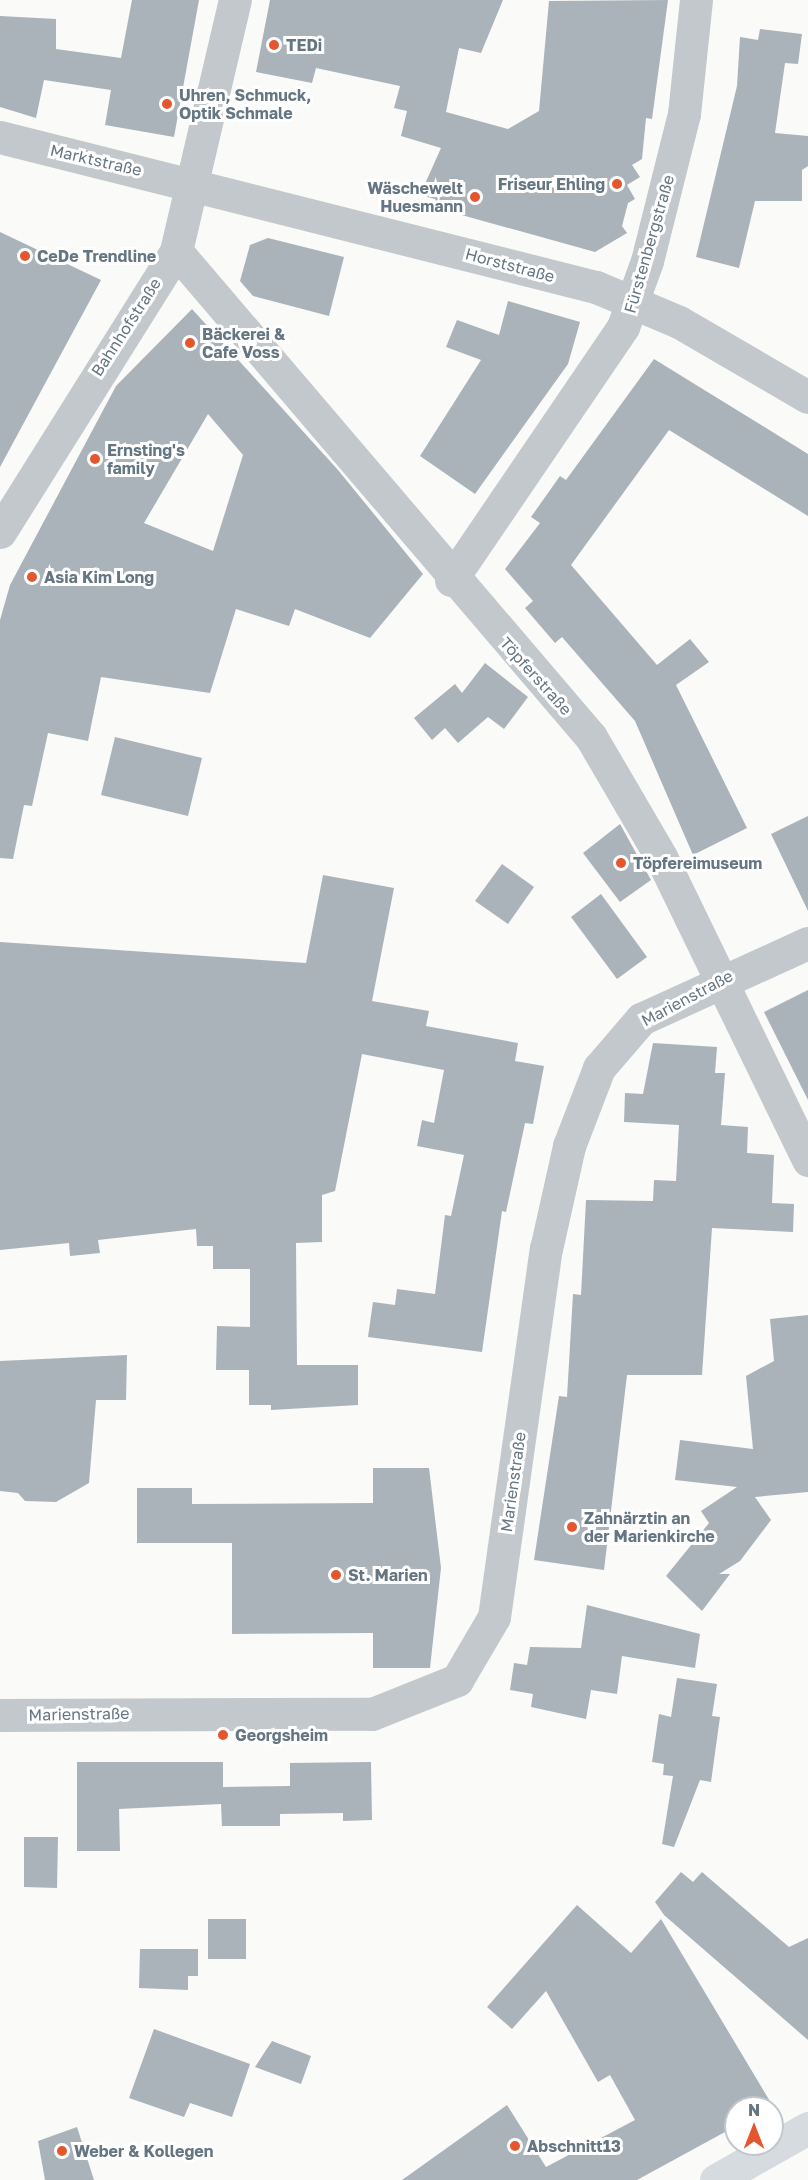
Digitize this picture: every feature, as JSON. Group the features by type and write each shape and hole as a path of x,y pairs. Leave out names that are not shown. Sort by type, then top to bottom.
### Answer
{"main road":[{"path":"716,2180 808,2128"}],"street":[{"name":"Bahnhofstraße","path":"0,532 176,251 235,0"},
{"name":"Fürstenbergstraße","path":"451,580 623,327 634,300 684,114 696,0"},
{"name":"Marktstraße","path":"0,137 192,183"},
{"name":"Horststraße","path":"192,183 634,300 808,397"},
{"name":"Töpferstraße","path":"176,251 272,363 451,580 591,737 661,857 717,980 808,1160"},
{"name":"Marienstraße","path":"0,1715 372,1714 457,1680 494,1617 546,1249 569,1146 599,1068 641,1019 717,980 808,943"}],"building":[{"path":"132,0 199,0 174,137 105,125 111,90 44,80 36,118 0,107 0,16 56,19 56,49 121,58"},
{"path":"270,0 503,0 481,53 459,48 446,112 508,129 539,111 549,1 668,0 652,119 646,118 642,159 632,165 640,177 627,185 635,199 628,203 622,226 627,233 595,252 440,209 435,199 420,195 441,148 401,136 407,111 394,108 400,86 316,68 312,83 256,72"},
{"path":"760,29 802,34 798,64 785,63 775,133 808,136 808,166 802,170 802,201 755,201 739,268 696,257 737,86 740,37 758,40"},
{"path":"0,232 101,280 0,467"},
{"path":"268,238 344,257 329,316 253,296 240,281 250,245"},
{"path":"508,301 580,322 568,364 475,494 420,456 481,360 446,347 457,320 499,335"},
{"path":"192,309 338,470 423,574 370,638 295,609 289,626 236,609 210,693 101,677 88,741 48,733 32,806 24,805 13,859 0,858 0,620 10,585 116,386","holes":["208,414 243,455 213,551 144,523"]},
{"path":"654,359 808,454 808,516 669,430 571,565 657,665 690,639 709,662 676,685 747,828 693,855 635,721 562,637 555,643 525,608 533,601 505,569 540,523 531,517 560,476 566,480"},
{"path":"485,663 528,697 504,729 488,717 458,743 445,728 432,740 414,718 455,684 462,693"},
{"path":"115,737 202,758 188,816 101,795"},
{"path":"808,816 808,911 771,834"},
{"name":"Töpfereimuseum","path":"620,824 651,880 620,902 583,853"},
{"path":"502,864 534,887 508,924 475,901"},
{"path":"323,875 394,888 372,1001 429,1011 426,1026 518,1043 515,1061 544,1066 533,1124 525,1123 506,1212 502,1211 482,1352 368,1337 373,1302 395,1305 397,1289 435,1294 445,1215 451,1216 464,1155 417,1146 422,1120 434,1123 444,1070 362,1054 335,1191 322,1195 322,1242 296,1243 297,1365 358,1365 358,1405 271,1410 271,1405 249,1405 249,1370 216,1370 217,1326 250,1327 250,1269 213,1269 213,1246 197,1246 196,1229 98,1240 100,1253 70,1256 69,1243 0,1250 0,942 306,963"},
{"name":"Töpfereimuseum","path":"601,894 647,957 617,979 571,917"},
{"path":"808,990 808,1100 764,1012"},
{"path":"653,1043 717,1047 715,1073 725,1073 721,1125 748,1127 747,1153 774,1155 772,1203 794,1204 793,1232 712,1228 702,1375 627,1375 604,1570 534,1560 559,1396 567,1397 573,1294 581,1295 586,1200 653,1201 654,1180 676,1181 679,1125 624,1122 625,1093 643,1094"},
{"path":"808,1315 808,1492 755,1497 771,1520 740,1561 719,1574 730,1574 702,1611 666,1576 709,1523 701,1511 737,1487 675,1480 680,1440 753,1449 746,1376 774,1361 770,1319"},
{"path":"127,1355 126,1400 96,1400 89,1483 56,1502 25,1501 18,1493 0,1491 0,1361"},
{"name":"St. Marien","path":"373,1468 429,1468 441,1568 430,1668 373,1668 373,1633 232,1634 232,1543 137,1543 137,1488 192,1488 192,1504 373,1503"},
{"path":"587,1605 700,1634 695,1668 622,1656 617,1694 591,1690 586,1719 531,1707 533,1694 510,1690 514,1663 527,1665 530,1647 581,1648"},
{"path":"677,1678 717,1684 712,1716 720,1717 711,1782 700,1780 674,1847 662,1844 673,1776 663,1775 664,1764 652,1762 659,1714 671,1717"},
{"path":"77,1762 223,1762 223,1787 290,1786 290,1763 371,1762 372,1820 343,1821 343,1813 280,1814 280,1826 222,1826 221,1804 119,1809 120,1851 77,1851"},
{"path":"24,1837 58,1837 57,1888 24,1887"},
{"path":"681,1872 693,1882 702,1872 789,1947 808,1938 808,2040 664,1915 655,1902"},
{"path":"577,1905 631,1953 661,1919 767,2096 724,2096 724,2133 637,2180 402,2180 507,2105 546,2167 635,2120 610,2075 598,2082 546,1991 512,2029 487,2007"},
{"path":"208,1919 246,1919 246,1959 208,1959"},
{"path":"140,1949 198,1949 198,1976 188,1976 188,1990 139,1988"},
{"path":"154,2029 250,2064 232,2117 190,2103 184,2117 129,2098"},
{"path":"272,2041 311,2056 301,2084 255,2067"},
{"name":"Weber & Kollegen","path":"77,2127 94,2180 45,2180 38,2141"}],"place":[{"name":"TEDi","path":"274,45"},
{"name":"Uhren, Schmuck, Optik Schmale","path":"167,104"},
{"name":"Friseur Ehling","path":"617,184"},
{"name":"Wäschewelt Huesmann","path":"475,197"},
{"name":"CeDe Trendline","path":"25,256"},
{"name":"Bäckerei & Cafe Voss","path":"190,343"},
{"name":"Ernsting's family","path":"95,459"},
{"name":"Asia Kim Long","path":"32,577"},
{"name":"Töpfereimuseum","path":"621,863"},
{"name":"Zahnärztin an der Marienkirche","path":"572,1527"},
{"name":"St. Marien","path":"336,1575"},
{"name":"Georgsheim","path":"223,1735"},
{"name":"Abschnitt13","path":"515,2146"},
{"name":"Weber & Kollegen","path":"62,2151"}]}
